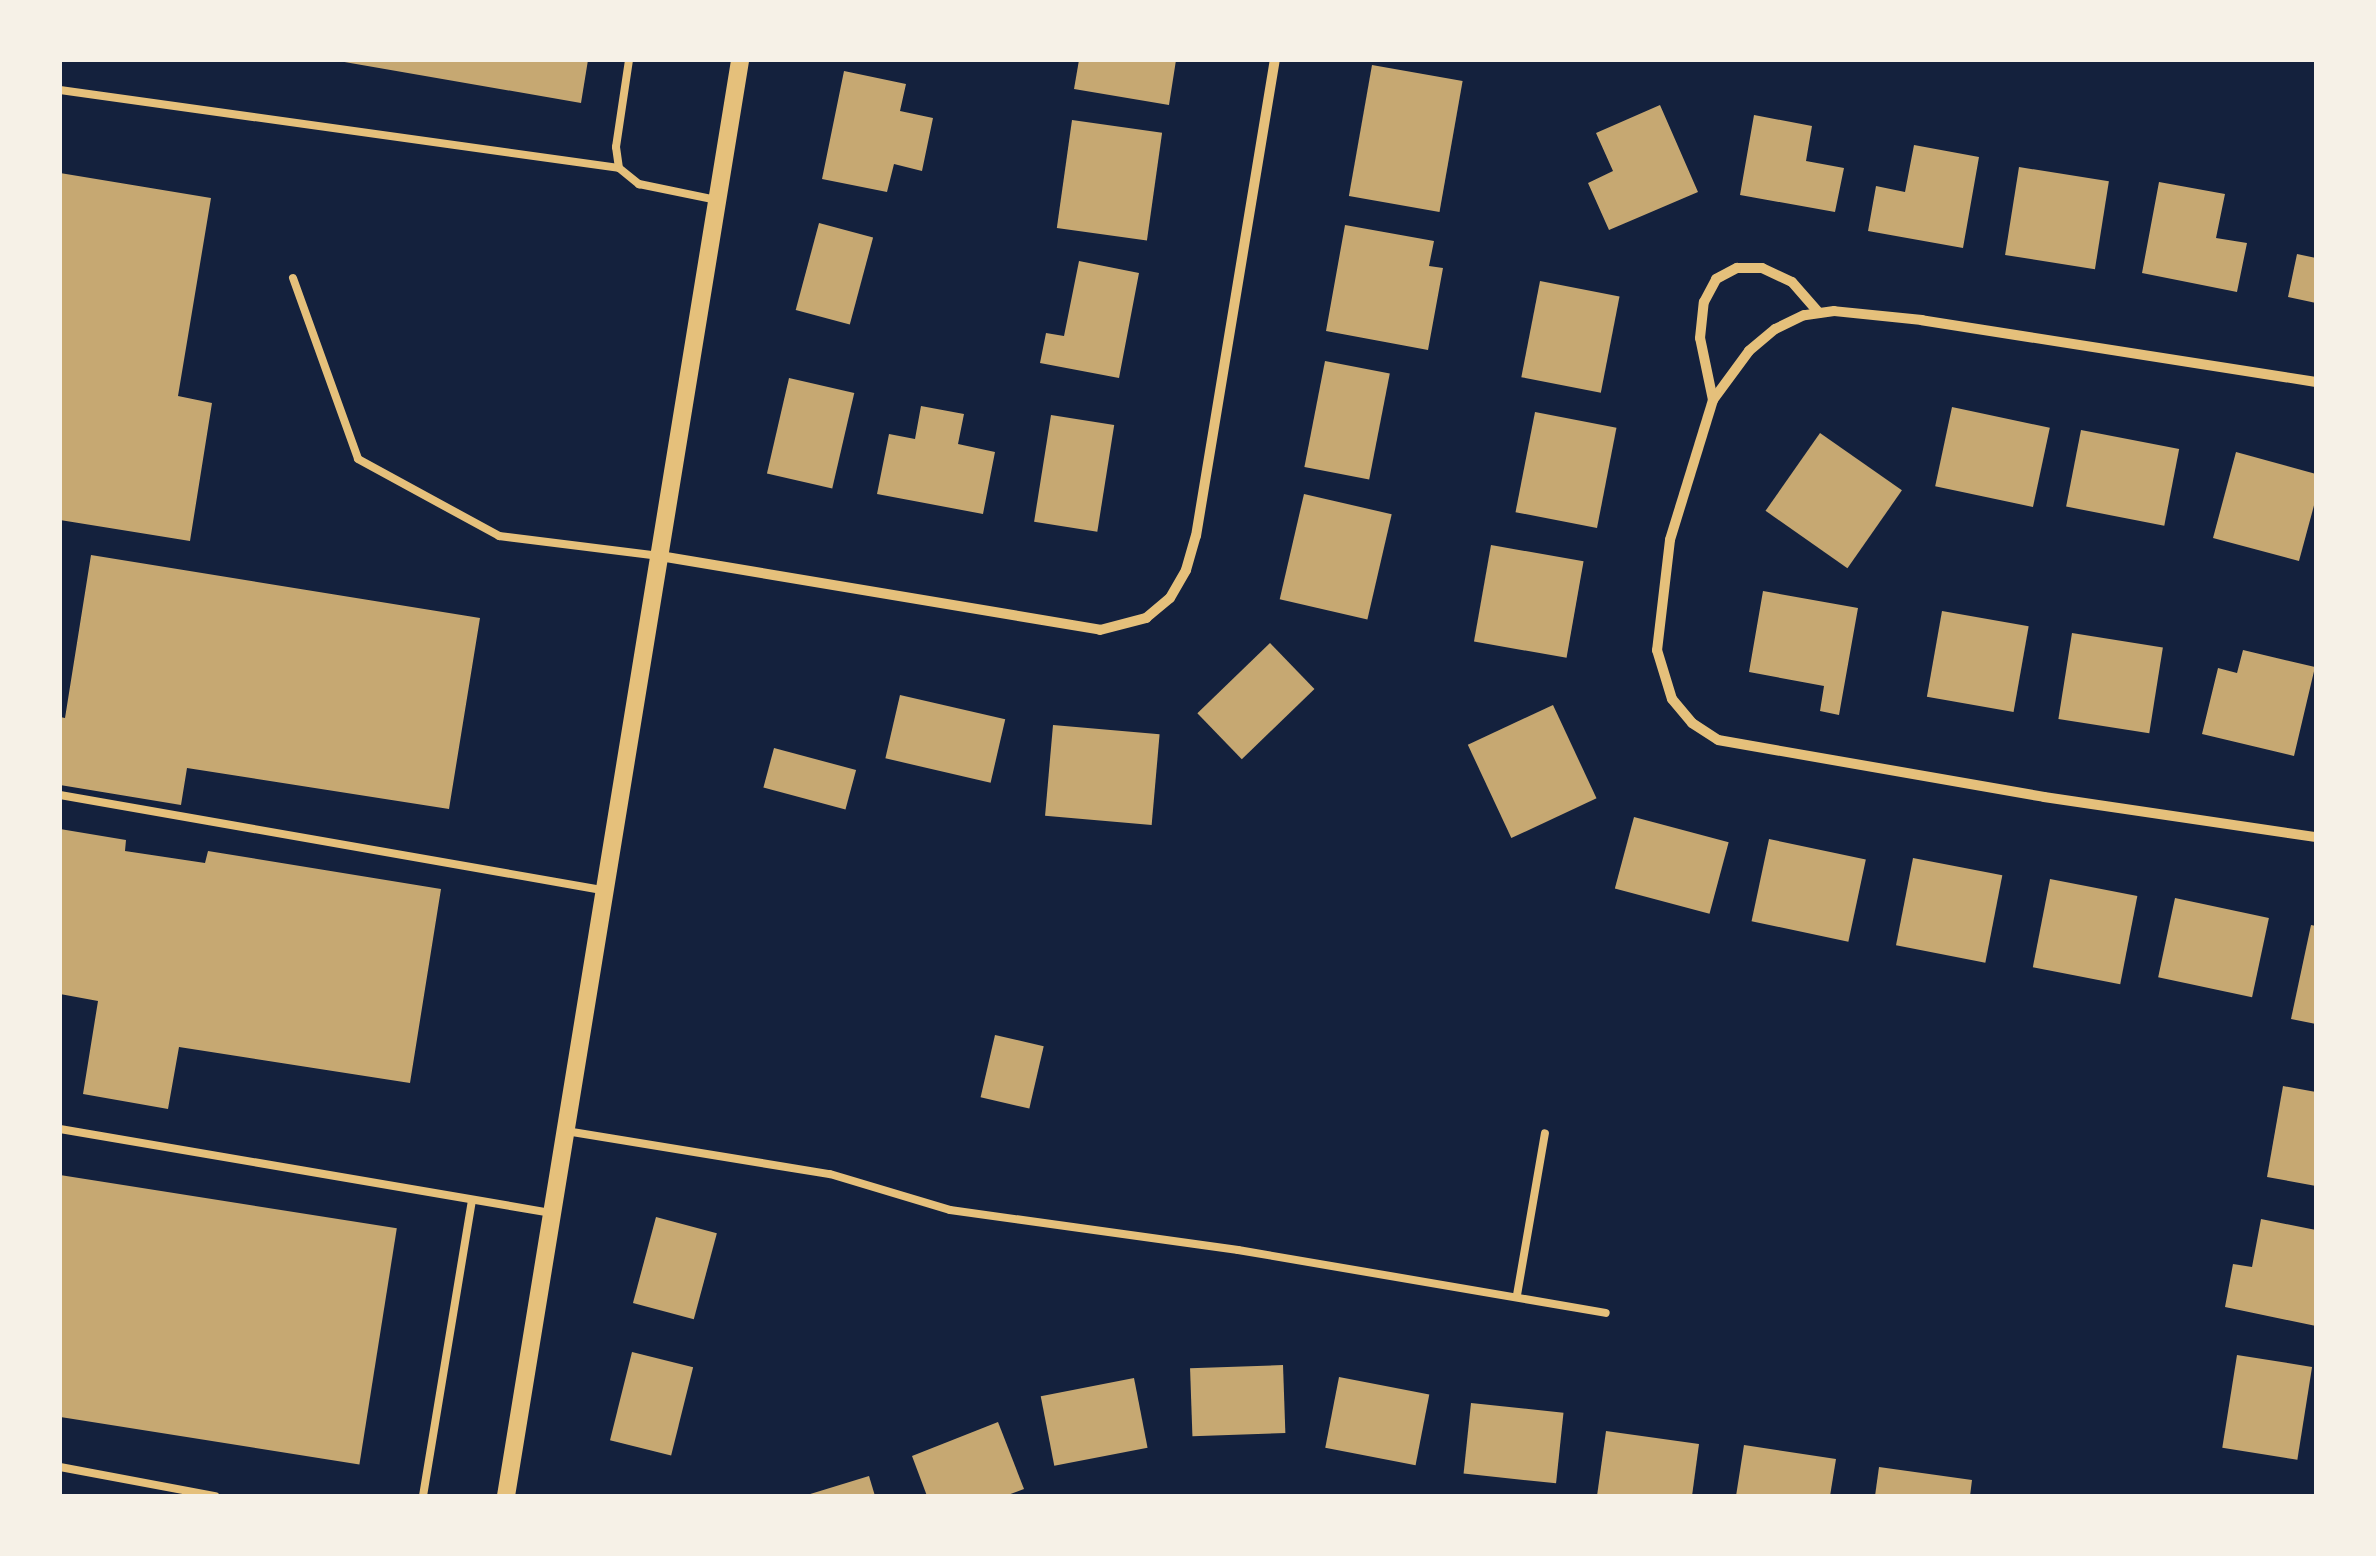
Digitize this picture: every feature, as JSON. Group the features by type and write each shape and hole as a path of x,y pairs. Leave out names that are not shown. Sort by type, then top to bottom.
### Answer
{"street":[{"path":"506,1496 740,60"},
{"path":"660,556 1100,630 1146,618 1170,598 1186,570 1196,536 1275,60"},
{"path":"1713,400 1700,338 1704,302 1716,279 1737,268 1762,268 1792,282 1819,313"},
{"path":"2316,382 1922,320 1819,313 1775,330 1730,371 1713,400 1670,540 1657,650 1672,699 1692,723 1718,740 2044,797 2316,837"}],"lane":[{"path":"619,168 616,147 630,60"},
{"path":"60,90 619,168 639,184 717,200"},
{"path":"293,278 358,459 498,536 660,556"},
{"path":"60,795 606,891"},
{"path":"60,1129 552,1213"},
{"path":"566,1131 830,1174 981,1215 1517,1295 1606,1313"},
{"path":"1517,1295 1545,1133"},
{"path":"423,1496 472,1200"},
{"path":"60,1467 178,1493 215,1496"}],"building":[{"path":"333,60 588,60 581,103"},
{"path":"1079,60 1176,60 1169,105 1074,89"},
{"path":"1372,65 1463,81 1440,212 1349,196"},
{"path":"844,71 906,84 900,111 933,118 922,171 894,164 887,192 822,179"},
{"path":"1660,105 1698,192 1609,230 1588,183 1613,171 1596,133"},
{"path":"1754,115 1812,126 1806,161 1844,168 1835,212 1740,195"},
{"path":"1072,120 1162,133 1147,241 1057,228"},
{"path":"1914,145 1979,157 1963,248 1868,231 1876,186 1905,192"},
{"path":"2019,167 2109,181 2095,269 2005,255"},
{"path":"60,173 211,198 178,396 212,403 190,541 60,520"},
{"path":"2159,182 2225,194 2216,238 2247,243 2237,292 2142,273"},
{"path":"819,223 873,237 850,324 796,310"},
{"path":"1345,225 1434,241 1429,266 1443,268 1428,350 1326,331"},
{"path":"2297,254 2316,258 2316,303 2288,297"},
{"path":"1079,261 1139,273 1119,378 1040,363 1046,333 1064,336"},
{"path":"1540,281 1620,296 1601,393 1521,377"},
{"path":"1325,361 1390,374 1369,480 1304,467"},
{"path":"789,378 854,393 832,489 767,473"},
{"path":"921,406 964,414 958,444 995,452 983,514 877,494 889,434 915,439"},
{"path":"1952,407 2050,428 2033,507 1935,486"},
{"path":"1535,412 1616,428 1597,528 1516,512"},
{"path":"1051,415 1114,425 1097,532 1034,522"},
{"path":"2081,430 2179,449 2164,526 2066,507"},
{"path":"1820,433 1902,490 1847,568 1766,511"},
{"path":"2236,452 2316,474 2316,498 2299,561 2213,538"},
{"path":"1304,494 1392,514 1367,619 1280,599"},
{"path":"1491,545 1584,561 1567,658 1474,642"},
{"path":"91,555 480,618 449,809 187,768 181,805 60,785 60,717 65,718"},
{"path":"1763,591 1858,608 1839,715 1820,711 1824,686 1749,672"},
{"path":"1942,611 2029,626 2014,712 1927,697"},
{"path":"2072,633 2163,647 2149,733 2058,719"},
{"path":"1270,643 1314,689 1242,759 1197,713"},
{"path":"2243,650 2315,667 2294,756 2202,734 2218,668 2237,673"},
{"path":"900,695 1005,719 991,783 885,758"},
{"path":"1553,705 1597,798 1511,838 1468,745"},
{"path":"1053,725 1160,734 1152,825 1045,816"},
{"path":"774,748 856,770 845,810 763,788"},
{"path":"1634,817 1729,842 1710,914 1615,888"},
{"path":"60,829 126,840 125,851 205,863 208,851 441,889 410,1083 179,1047 168,1109 83,1094 98,1001 60,994"},
{"path":"1769,839 1866,860 1848,942 1752,921"},
{"path":"1913,858 2002,875 1985,963 1896,945"},
{"path":"2050,879 2137,896 2120,984 2033,967"},
{"path":"2175,898 2269,918 2252,997 2158,977"},
{"path":"2311,925 2316,926 2316,1024 2291,1019"},
{"path":"995,1035 1044,1046 1029,1109 981,1097"},
{"path":"2283,1086 2316,1092 2316,1186 2267,1177"},
{"path":"60,1175 397,1228 359,1464 60,1417"},
{"path":"656,1217 717,1233 694,1319 633,1303"},
{"path":"2261,1219 2316,1230 2316,1326 2225,1307 2233,1264 2252,1267"},
{"path":"632,1352 693,1367 671,1456 610,1440"},
{"path":"2237,1355 2312,1367 2297,1460 2222,1448"},
{"path":"1283,1365 1285,1433 1192,1436 1190,1368"},
{"path":"1339,1377 1429,1395 1416,1465 1325,1448"},
{"path":"1134,1378 1148,1448 1054,1466 1041,1396"},
{"path":"1471,1403 1563,1413 1556,1483 1464,1474"},
{"path":"998,1422 1024,1489 1005,1496 927,1496 912,1456"},
{"path":"1606,1431 1699,1444 1692,1496 1597,1496"},
{"path":"1744,1445 1836,1459 1830,1496 1736,1496"},
{"path":"1879,1467 1972,1480 1970,1496 1875,1496"},
{"path":"869,1476 875,1496 807,1496 807,1495"}]}
